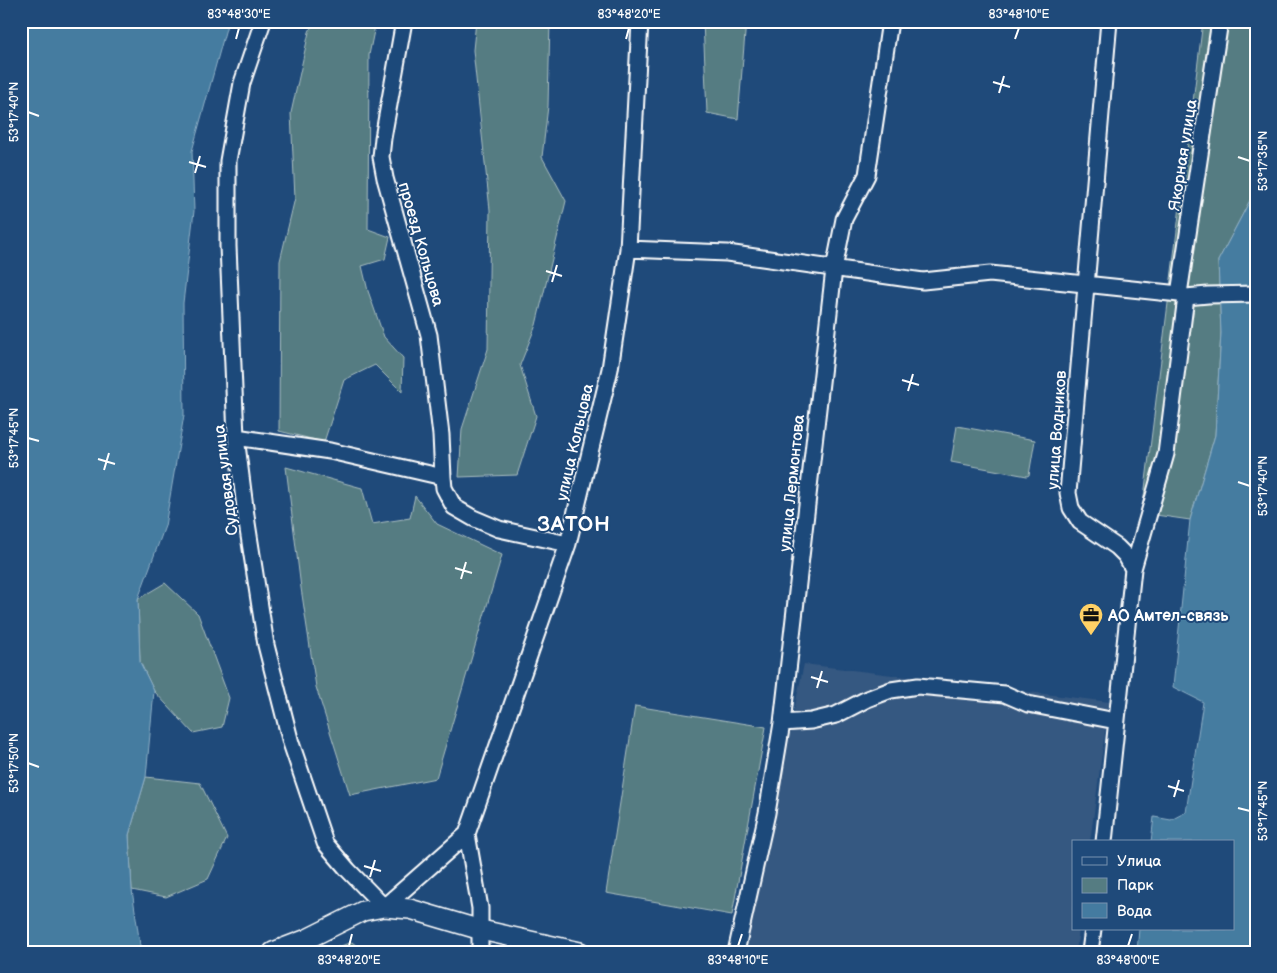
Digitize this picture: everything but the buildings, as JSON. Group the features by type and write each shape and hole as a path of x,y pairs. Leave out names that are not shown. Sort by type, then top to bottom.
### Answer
{"street":[{"name":"Судовая улица","path":"263,21 242,83 228,161 228,246 236,437 266,645 290,743 325,843 384,907"},
{"name":"проезд Кольцова","path":"404,21 381,157 429,335 441,435 444,488 454,507 473,518 499,529 568,544"},
{"name":"улица Кольцова","path":"384,907 467,834 568,544 610,369 628,249 640,21"},
{"name":"улица Лермонтова","path":"736,952 767,813 782,723 834,269 844,219 852,200 867,174 890,21"},
{"name":"улица Водников","path":"1109,21 1068,492 1070,508 1080,522 1117,547 1126,556 1133,569"},
{"name":"Якорная улица","path":"1133,569 1166,454 1182,295 1220,21"},
{"path":"628,249 727,253 923,281 990,274 1182,295 1256,294"},
{"path":"236,437 330,451 443,477"},
{"path":"1104,840 1133,569"},
{"path":"782,723 811,721 836,715 867,699 891,690 918,686 1005,694 1028,704 1116,721"},
{"path":"467,834 480,908 480,952"},
{"path":"273,952 307,939 363,912 384,907 410,909 481,930 580,952"},
{"path":"1090,952 1093,930"}],"shaded area":[{"path":"804,664 1109,702 1090,840 1072,840 1072,930 1079,930 1076,952 742,952"}],"green space":[{"path":"314,21 376,21 369,55 368,229 390,237 385,259 362,266 368,291 384,337 403,358 402,392 375,365 344,380 324,442 279,431 280,261 295,198 291,113 309,32"},
{"path":"476,21 550,21 548,106 542,157 566,201 536,325 520,365 536,416 517,475 459,477 462,429 488,349 490,210 473,50"},
{"path":"703,21 746,21 738,119 707,113"},
{"path":"1203,21 1256,21 1256,189 1218,261 1221,332 1215,435 1190,520 1142,513"},
{"path":"957,426 1035,440 1029,475 951,462"},
{"path":"286,467 362,488 372,524 410,518 415,496 437,524 502,555 436,778 350,795 316,687"},
{"path":"165,583 198,614 229,698 222,727 193,733 154,691 140,662 138,599"},
{"path":"635,706 766,727 732,915 606,893"},
{"path":"146,777 200,783 227,838 208,879 166,897 132,890 129,835"},
{"path":"352,942 364,952 324,952"}],"water":[{"path":"21,21 228,21 192,151 194,211 183,303 184,415 165,526 138,599 140,662 154,691 146,777 129,835 132,890 141,952 21,952"},
{"path":"1256,189 1256,952 1137,952 1139,930 1234,930 1234,840 1151,840 1154,817 1171,820 1186,812 1203,702 1173,687 1190,520 1215,435 1221,333 1218,261"}],"place":[{"name":"АО Амтел-связь","path":"1091,636"}],"district":[{"name":"ЗАТОН","path":"574,524"}]}
